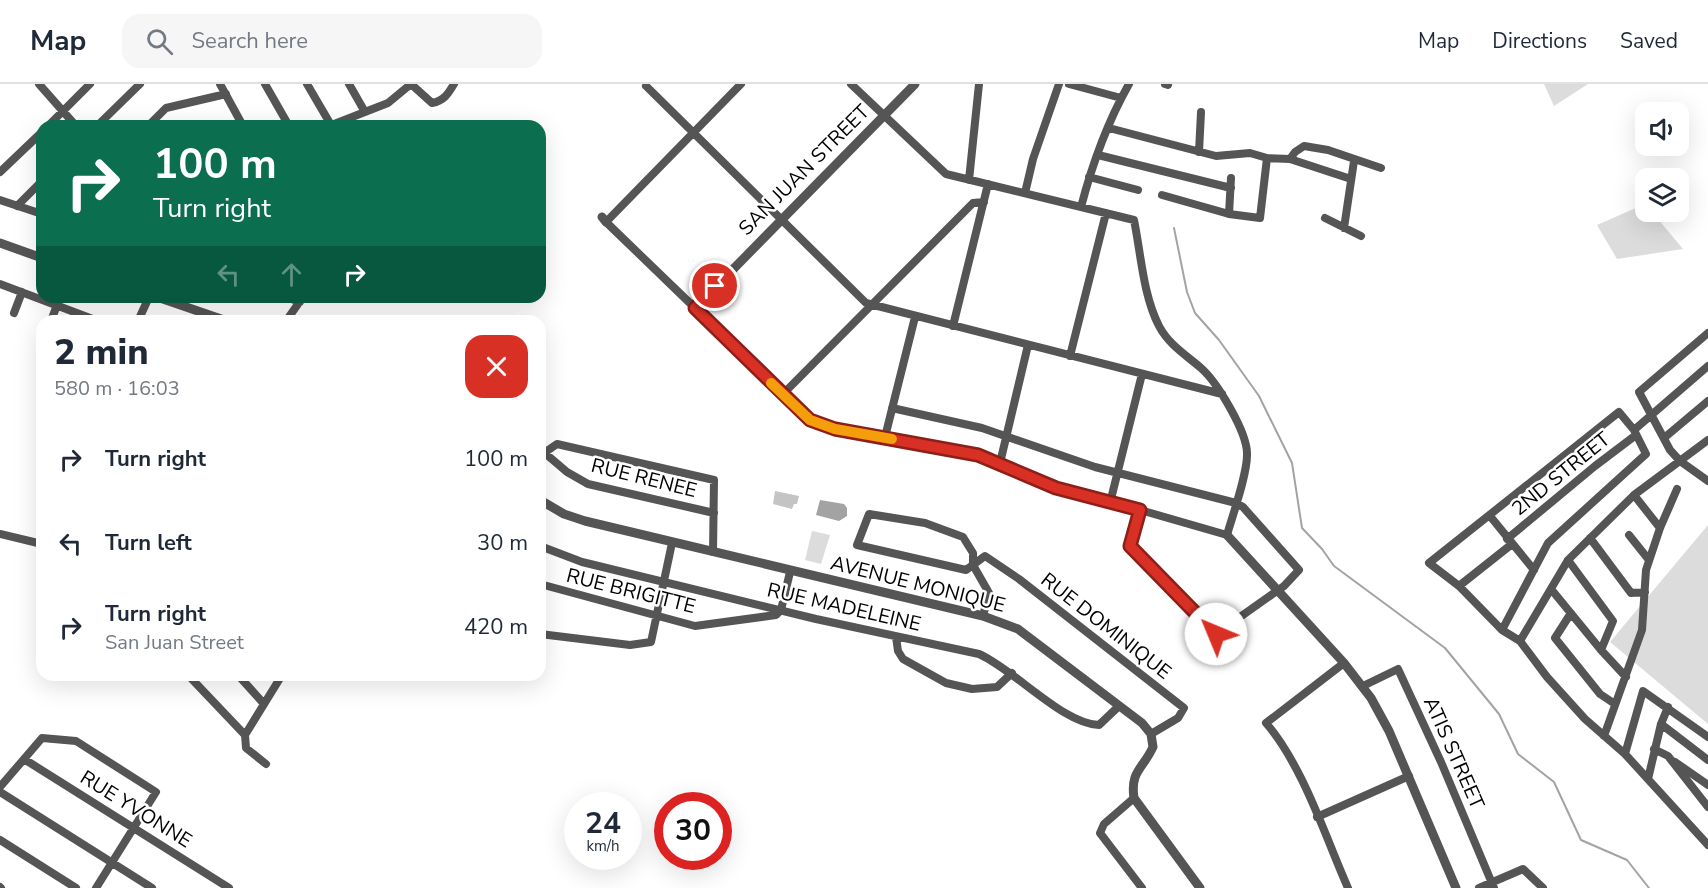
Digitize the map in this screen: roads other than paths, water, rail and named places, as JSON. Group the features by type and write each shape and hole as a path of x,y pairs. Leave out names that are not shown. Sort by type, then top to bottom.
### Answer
{"street":[{"path":"39,84 71,120"},
{"path":"54,120 90,84"},
{"path":"103,120 140,84"},
{"path":"220,84 240,120"},
{"path":"265,84 286,120"},
{"path":"308,84 327,120"},
{"path":"349,84 365,112"},
{"path":"345,120 388,103 411,84 432,103 440,102 447,96 454,84"},
{"path":"741,84 604,219 810,420 823,426 978,455 1056,488 1227,535 1363,686 1389,731 1455,888"},
{"path":"851,84 946,174 1134,220 1150,300 1159,326 1183,356 1202,369 1222,394 1245,441 1248,455 1227,535"},
{"name":"SAN JUAN STREET","path":"695,308 915,84"},
{"path":"969,180 979,84"},
{"path":"1025,193 1033,159 1059,84"},
{"path":"1069,84 1121,98"},
{"path":"1081,207 1089,177 1121,98 1130,84"},
{"path":"646,86 781,220 871,305 1222,394"},
{"path":"154,120 166,108 226,93"},
{"path":"1199,152 1201,112"},
{"path":"1109,128 1216,156 1250,153 1267,158 1290,159 1351,179"},
{"path":"0,172 36,138"},
{"path":"1290,159 1304,146 1328,150 1381,168"},
{"path":"1098,155 1231,188"},
{"path":"1162,195 1229,214 1260,218 1267,158"},
{"path":"1344,228 1354,160"},
{"path":"1089,177 1138,190"},
{"path":"1229,214 1231,178"},
{"path":"953,326 988,184"},
{"path":"17,206 36,187"},
{"path":"0,200 36,212"},
{"path":"783,394 972,203 984,202"},
{"path":"1070,356 1106,213"},
{"path":"1324,218 1361,236"},
{"path":"0,243 36,256"},
{"path":"0,284 36,298"},
{"path":"14,314 22,292"},
{"path":"50,303 80,315"},
{"path":"174,303 210,315"},
{"path":"53,315 57,306"},
{"path":"885,437 915,316"},
{"path":"1708,333 1639,392 1664,438 1680,461 1708,481"},
{"path":"1000,463 1028,345"},
{"name":"2ND STREET","path":"1459,586 1635,433 1708,366"},
{"path":"1110,503 1142,374"},
{"path":"1664,438 1708,401"},
{"path":"892,408 961,422 1118,473 1236,503 1243,507 1299,570 1277,590 1216,634 1130,546 1140,510"},
{"path":"1502,630 1548,543 1646,454 1635,433 1618,412 1490,516 1429,562 1459,586 1502,630 1520,641 1562,694 1625,754 1708,845"},
{"path":"546,449 557,444 714,480 712,552"},
{"path":"1520,641 1568,560 1634,495 1706,445"},
{"name":"RUE RENEE","path":"546,454 567,472 588,483 714,513"},
{"path":"1604,736 1642,630 1649,560 1677,489"},
{"path":"1634,495 1660,528"},
{"name":"AVENUE MONIQUE","path":"546,503 575,518 790,572 983,616 1018,629 1143,723 1151,734"},
{"path":"973,565 966,570 857,545 869,514 925,523 963,537 973,553 973,565 989,593 983,616"},
{"path":"1490,516 1534,570"},
{"path":"0,534 36,543"},
{"path":"1629,535 1649,560"},
{"path":"1590,538 1631,593 1645,592"},
{"path":"546,635 630,645 651,642 672,543"},
{"name":"RUE MADELEINE","path":"546,548 582,562 896,637 979,654 996,661 1058,708 1091,725 1099,725 1119,706"},
{"name":"RUE DOMINIQUE","path":"973,565 986,556 1019,579 1184,708 1178,718 1151,734"},
{"path":"1568,560 1613,621 1601,650"},
{"path":"781,610 790,572"},
{"name":"RUE BRIGITTE","path":"546,587 695,626 771,617 781,610"},
{"path":"1551,589 1601,650 1626,676"},
{"path":"1571,613 1555,638 1600,694 1615,704"},
{"path":"896,637 898,651 903,659 946,683 962,688 997,687 1012,673"},
{"path":"1344,663 1266,723 1282,743 1348,888"},
{"name":"ATIS STREET","path":"1363,686 1398,669 1441,762 1493,885"},
{"path":"194,681 245,735"},
{"path":"243,681 264,704"},
{"path":"266,764 246,748 245,735 278,681"},
{"path":"1625,754 1642,691 1668,706 1708,737"},
{"path":"1648,779 1654,749 1668,706"},
{"path":"1661,724 1708,760"},
{"path":"1151,734 1153,747 1150,755 1135,774 1132,784 1134,798 1200,888"},
{"path":"0,787 42,738 76,741 156,792 96,888"},
{"path":"1654,749 1668,756 1708,785"},
{"path":"1668,756 1707,805"},
{"name":"RUE YVONNE","path":"24,759 229,888"},
{"path":"1317,817 1409,776"},
{"path":"0,792 148,887"},
{"path":"1134,798 1104,824 1100,833 1142,888"},
{"path":"0,840 76,888"},
{"path":"1479,888 1493,885 1523,869 1542,888"}],"waterway":[{"path":"1174,228 1187,292 1195,313 1219,340 1259,396 1292,463 1302,528 1334,566 1445,648 1499,714 1518,754 1554,782 1581,840 1627,860 1649,888"}]}
